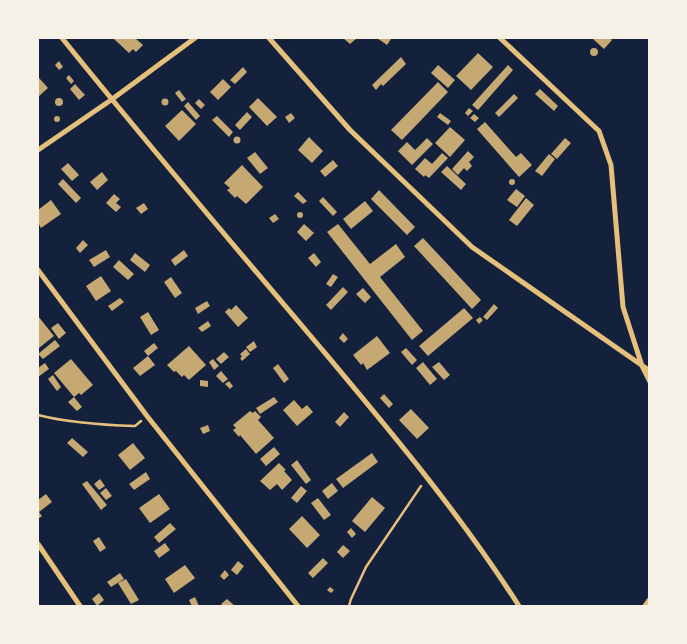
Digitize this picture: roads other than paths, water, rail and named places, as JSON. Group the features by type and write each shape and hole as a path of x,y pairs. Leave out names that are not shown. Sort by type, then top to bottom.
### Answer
{"street":[{"path":"62,38 111,100 387,427 489,559 519,606"},
{"path":"38,150 111,100 195,38"},
{"path":"269,38 350,130 472,247 650,371"},
{"path":"500,38 599,131 611,165 623,307 642,366 650,382"},
{"path":"38,270 147,416 298,606"},
{"path":"38,544 80,606"},
{"path":"645,606 650,599"}]}
